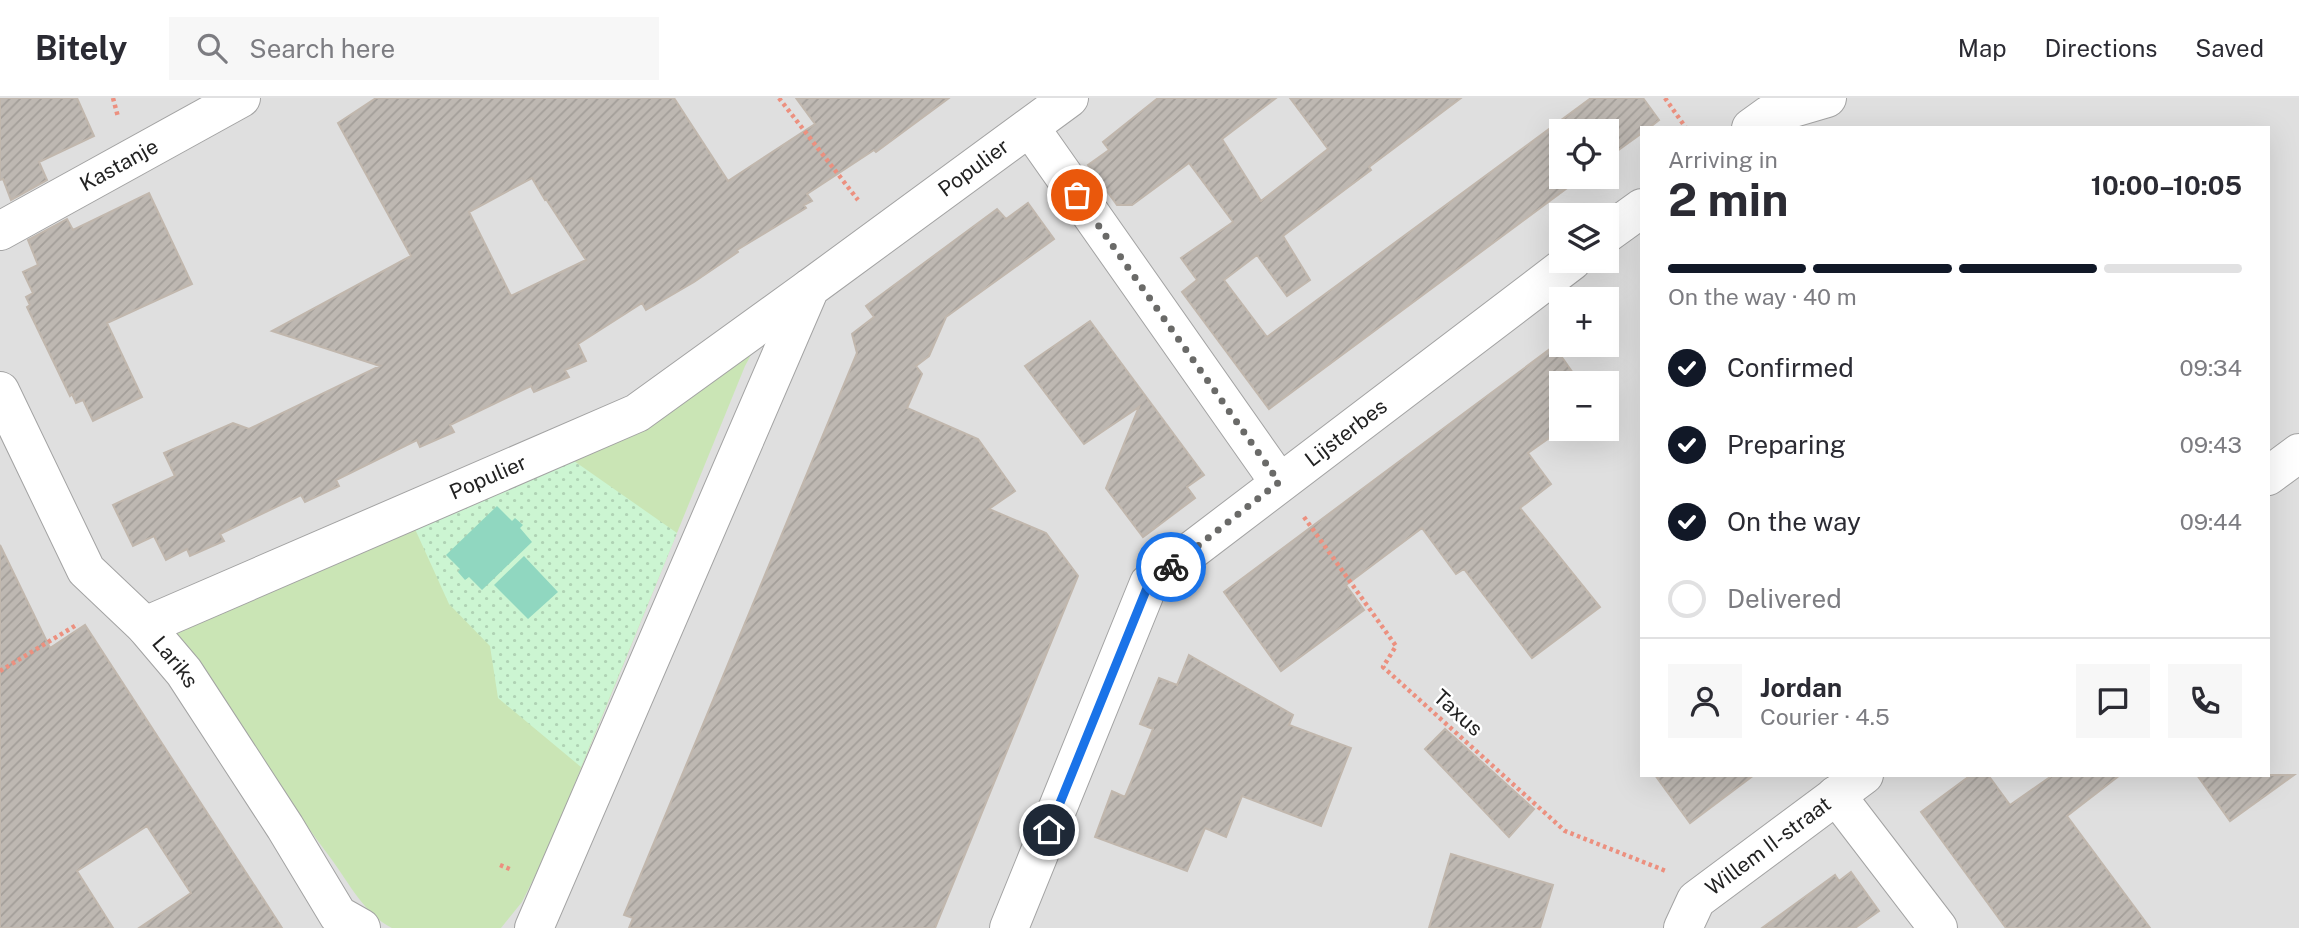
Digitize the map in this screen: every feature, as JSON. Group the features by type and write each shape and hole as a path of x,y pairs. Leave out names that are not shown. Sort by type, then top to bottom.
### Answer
{"street":[{"name":"Kastanje","path":"0,232 241,98"},
{"name":"Populier","path":"145,626 636,413 1031,129 1069,98"},
{"path":"1754,126 1769,115 1827,98"},
{"path":"1031,129 1279,482"},
{"path":"1619,225 1640,209"},
{"name":"Lijsterbes","path":"1009,928 1149,583 1556,273"},
{"path":"534,928 810,288"},
{"name":"Lariks","path":"0,391 86,570 145,626 184,672 285,827 338,915 361,928"},
{"path":"2270,475 2299,453"},
{"path":"1850,785 1938,928"},
{"name":"Willem II-straat","path":"1683,928 1696,900 1850,785"}],"path":[{"path":"779,98 885,234"},
{"path":"1665,98 1685,126"},
{"name":"Taxus","path":"1279,482 1396,646 1383,667 1565,831 1709,889"},
{"path":"0,671 118,600"}],"shaded area":[{"path":"0,98 2299,98 2299,928 0,928"}],"green space":[{"path":"766,327 745,366 547,852 522,902 501,928 392,928 382,922 358,898 273,778 178,638 175,623 298,565"},
{"path":"564,454 677,533 581,767 498,698 490,646 449,604 410,518"},
{"path":"497,506 512,521 515,518 523,525 520,528 532,542 482,590 469,577 465,580 458,572 460,569 446,555"},
{"path":"524,556 558,592 528,619 494,585"}],"building":[{"path":"0,98 77,98 94,136 39,162 47,180 11,200 3,179 0,180"},
{"path":"376,98 674,98 728,181 815,124 796,98 949,98 876,152 874,150 807,194 812,201 804,205 806,208 737,250 738,252 694,282 646,310 642,303 578,344 586,361 565,370 569,377 534,392 531,386 450,425 454,432 420,447 417,440 336,480 339,486 305,502 301,495 220,534 224,541 190,556 187,549 166,560 154,536 133,546 113,505 175,476 164,453 233,423 249,429 380,366 272,331 411,256 338,123","holes":["532,178 586,260 511,296 469,212"]},
{"path":"1158,98 1276,98 1222,139 1261,201 1328,149 1290,98 1461,98 1283,236 1310,280 1287,296 1257,255 1224,280 1267,337 1549,129 1549,189 1566,189 1269,409 1182,292 1197,280 1181,258 1233,222 1189,163 1132,205 1117,205 1088,165 1109,150 1103,142"},
{"path":"1591,98 1643,98 1659,120 1652,126 1640,126 1640,134 1619,150 1619,119 1563,119"},
{"path":"149,193 192,284 107,323 142,397 93,421 83,400 76,403 72,394 70,396 27,307 30,305 26,297 33,293 23,272 38,265 28,240 67,219 73,230"},
{"path":"1028,203 1054,239 946,317 929,356 916,366 922,374 907,408 978,439 1015,491 989,509 1046,533 1078,576 935,928 629,928 633,918 624,915 857,353 852,334 874,317 866,306 997,209 1006,219"},
{"path":"1090,321 1204,475 1187,487 1195,498 1143,537 1106,488 1139,407 1084,444 1025,366"},
{"path":"1549,350 1549,357 1562,357 1572,371 1549,371 1549,438 1528,453 1551,484 1520,508 1600,607 1532,658 1464,569 1456,574 1422,528 1346,585 1364,610 1281,671 1224,592"},
{"path":"0,545 50,648 85,625 282,928 139,928 191,893 147,826 77,871 113,928 0,928"},
{"path":"1189,655 1293,715 1289,725 1351,748 1321,826 1242,796 1226,837 1205,828 1187,871 1095,837 1112,791 1125,797 1153,729 1140,724 1159,678 1177,685"},
{"path":"1445,729 1534,809 1509,837 1425,749"},
{"path":"2294,775 2230,821 2198,777"},
{"path":"1656,777 1751,777 1690,823"},
{"path":"1968,777 1989,777 2010,805 2050,777 2117,777 2067,816 2150,928 2006,928 1921,812"},
{"path":"1451,854 1553,885 1540,928 1429,928"},
{"path":"1851,872 1879,911 1855,928 1762,928 1835,875 1839,881"}],"way so far":[{"path":"1077,195 1279,482 1171,567"}],"route":[{"path":"1049,830 1149,583 1171,567"}]}
